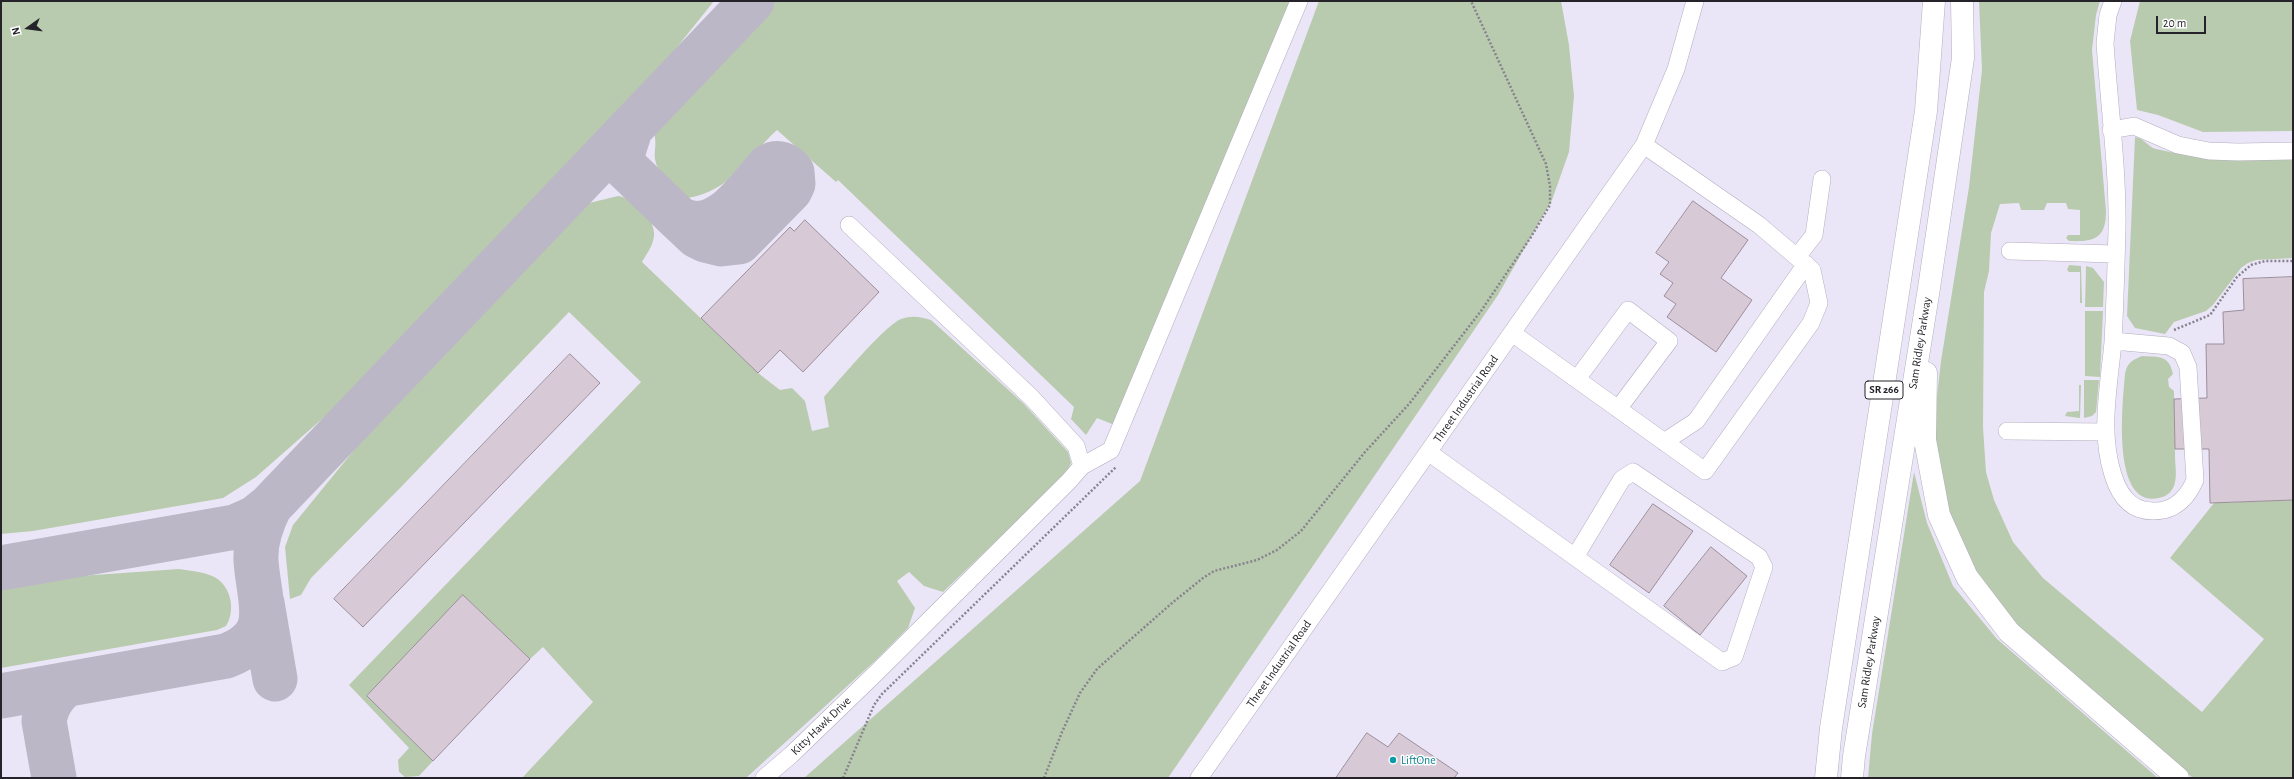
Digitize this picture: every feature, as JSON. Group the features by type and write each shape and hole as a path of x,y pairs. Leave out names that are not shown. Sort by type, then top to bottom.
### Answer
{"main road":[{"name":"SR 266","path":"1826,778 1831,728 1926,111 1934,1"},
{"name":"Sam Ridley Parkway","path":"1852,778 1854,756 1929,288 1963,58 1962,1"},
{"path":"1929,288 1925,440 1939,515 1967,576 2009,632 2178,778"}],"street":[{"path":"849,225 1032,398 1076,446 1082,466 1111,450 1299,1"},
{"name":"Threet Industrial Road","path":"1199,778 1644,145 1676,69 1695,1"},
{"path":"2113,1 2108,15 2105,43 2115,187 2113,341 2105,432 2113,475 2125,499 2136,508 2152,512 2170,508 2181,501 2190,492 2195,480 2188,367 2182,353 2170,346 2113,341"},
{"path":"2111,130 2134,126 2178,145 2209,151 2293,151"},
{"path":"1512,333 1705,471 1811,323 1819,302 1812,270 1759,225 1644,145"},
{"path":"1664,442 1696,421 1801,261 1814,235 1822,179"},
{"path":"2010,251 2115,254"},
{"path":"1577,379 1628,310 1669,340 1618,409"},
{"path":"2007,431 2105,432"},
{"path":"1428,452 1722,662 1734,657 1764,567 1759,557 1632,472 1622,479 1576,557"},
{"name":"Kitty Hawk Drive","path":"764,778 791,755 877,672 1070,481 1082,466"}],"path":[{"path":"1044,778 1080,693 1097,670 1172,602 1203,578 1214,571 1257,560 1277,550 1301,531 1365,452 1409,404 1476,317 1531,237 1550,205 1550,186 1546,164 1471,1"},
{"path":"2172,333 2174,330 2210,315 2237,277 2250,265 2265,262 2293,260"},
{"path":"843,778 874,705 882,694 1112,473 1120,461"}],"green space":[{"path":"1,1 714,1 646,86 347,397 256,477 223,498 33,531 1,534"},
{"path":"775,1 1293,1 1117,426 1097,418 1086,435 1071,419 1074,407 838,180 836,182 777,130 737,172 716,188 703,194 687,198 667,182 659,171 655,159 654,134 752,31"},
{"path":"1319,1 1561,1 1569,45 1574,96 1569,152 1552,200 1498,295 1168,778 804,778 1140,481"},
{"path":"1979,1 2100,1 2096,15 2092,50 2106,211 2104,228 2097,237 2092,239 2085,241 2069,241 2066,238 2068,235 2080,235 2080,210 2068,209 2066,203 2047,203 2044,210 2021,210 2019,203 2000,204 1991,233 1989,271 1984,292 1983,427 1986,472 1994,500 2013,542 2043,578 2202,712 2264,639 2170,558 2214,503 2293,500 2293,778 2193,778 2035,643 2001,610 1964,556 1943,496 1933,432 1941,361 1969,187 1982,70"},
{"path":"2140,1 2293,1 2293,131 2203,132 2158,115 2137,110 2130,41"},
{"path":"2135,137 2141,139 2156,149 2173,153 2241,159 2293,159 2293,258 2256,260 2248,263 2241,268 2213,305 2206,311 2174,322 2165,334 2135,328 2127,316"},
{"path":"618,196 637,205 647,216 654,229 654,236 650,249 642,262 758,373 780,390 792,388 805,401 812,431 829,427 824,397 873,343 893,324 901,319 920,317 931,320 1024,404 1068,452 1071,463 1066,474 943,592 924,586 909,572 897,581 915,608 908,628 876,660 746,778 522,778 593,702 543,647 530,659 463,595 367,696 433,761 419,776 405,777 399,772 398,760 409,748 349,685 641,382 569,312 403,485 311,578 301,595 290,599 285,547 293,525 389,407 585,204"},
{"path":"2069,265 2081,266 2082,303 2080,303 2080,272 2069,272 2067,270"},
{"path":"2086,266 2093,268 2104,282 2103,307 2085,307"},
{"path":"2085,311 2103,311 2100,377 2085,376"},
{"path":"2142,356 2158,357 2166,360 2169,363 2173,374 2168,379 2169,387 2174,391 2176,479 2170,493 2159,498 2143,497 2133,487 2126,470 2123,450 2122,427 2125,374 2130,362"},
{"path":"2084,380 2099,380 2096,412 2092,416 2084,418"},
{"path":"2079,385 2081,385 2080,418 2065,416 2067,412 2079,411"},
{"path":"1914,472 1927,523 1953,586 1997,639 2158,778 1868,778 1872,734"},
{"path":"179,569 200,572 215,577 219,580 227,590 231,602 231,614 226,626 217,630 1,668 1,588 66,577"}],"building":[{"path":"1693,201 1748,240 1721,278 1752,300 1716,352 1667,317 1676,304 1664,296 1673,283 1660,274 1669,262 1656,253"},
{"path":"805,220 879,292 803,372 780,350 758,373 701,318 790,227 794,231"},
{"path":"2293,277 2293,500 2210,503 2209,449 2175,449 2174,399 2207,398 2206,344 2224,344 2223,312 2244,310 2243,279"},
{"path":"570,354 600,383 363,627 334,599"},
{"path":"1653,504 1693,531 1649,593 1610,565"},
{"path":"1711,547 1747,576 1700,635 1664,606"},
{"path":"463,595 530,659 433,761 367,696"},
{"name":"LiftOne","path":"1367,733 1388,747 1399,733 1458,773 1454,778 1336,778"}],"taxiway":[{"path":"1,568 235,527 255,518 270,506 752,1"},
{"path":"630,130 622,155 626,168 679,219 693,223 706,222 719,217 730,209 741,199 772,164 781,164 792,172 793,184 790,190 739,242 721,244 705,240 697,236 679,219"},
{"path":"1,696 226,656 242,648 253,639 259,628 262,617 262,605 256,561 256,546 259,533 270,506"},
{"path":"262,603 275,679"},
{"path":"54,778 44,721 47,709 52,700 67,684"}],"place":[{"name":"LiftOne","path":"1393,760"}]}
